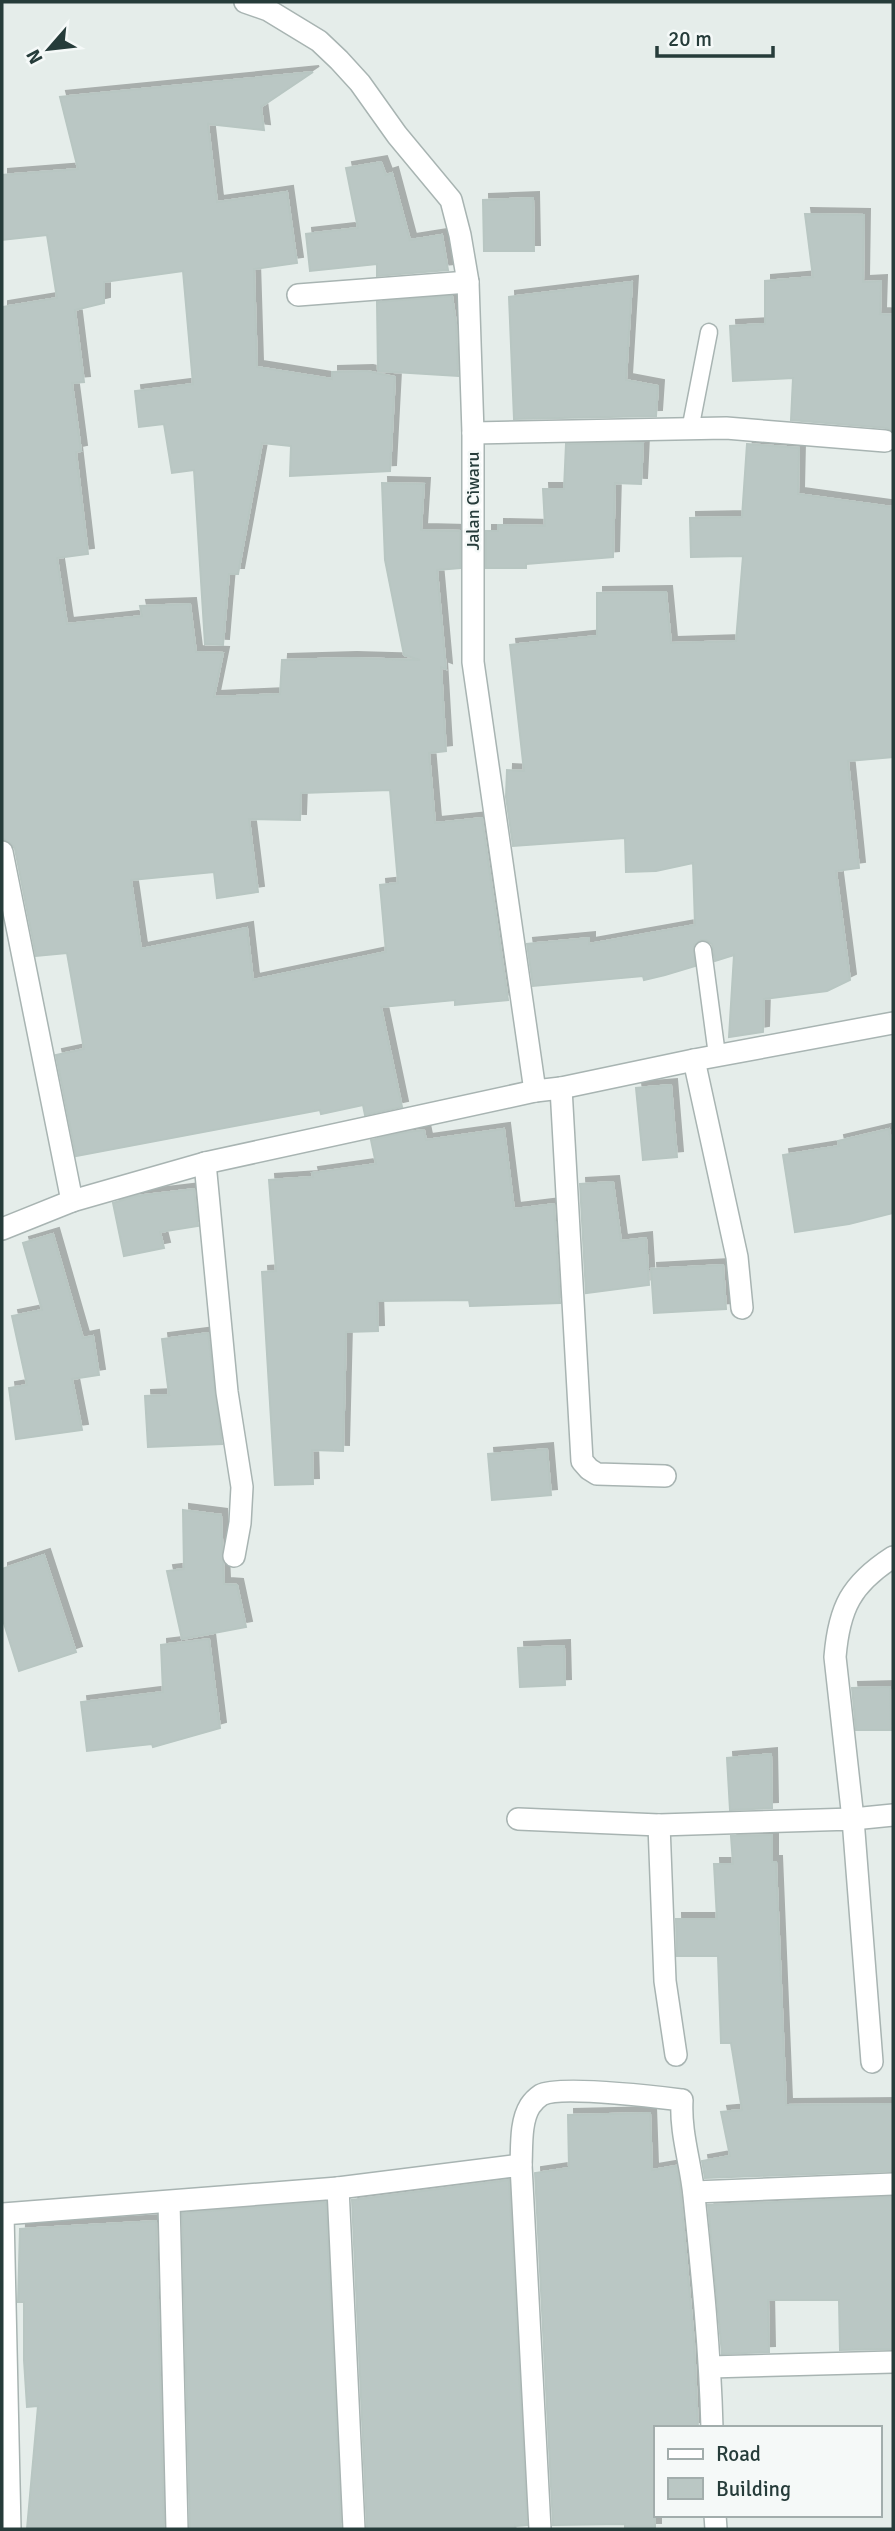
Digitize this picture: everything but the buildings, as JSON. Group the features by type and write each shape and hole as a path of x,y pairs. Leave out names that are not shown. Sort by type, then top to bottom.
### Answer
{"street":[{"name":"Jalan Ciwaru","path":"245,2 268,10 319,41 360,83 397,135 451,200 468,282 473,433 473,662 534,1091"},
{"path":"298,295 468,282"},
{"path":"473,433 726,428 885,442"},
{"path":"2,852 72,1201"},
{"path":"2,1229 72,1201 205,1163 534,1091 893,1023"},
{"path":"694,1060 737,1258 742,1308"},
{"path":"561,1088 582,1461 597,1474 665,1476"},
{"path":"205,1163 227,1392 242,1487 240,1523 234,1556"},
{"path":"872,2062 853,1819 835,1657 837,1630 848,1600 870,1572 893,1557"},
{"path":"517,1819 659,1825 853,1819 893,1815"},
{"path":"659,1825 665,1980 676,2055"},
{"path":"540,2529 521,2165 523,2126 529,2107 540,2095 555,2091 682,2100 682,2128 694,2192 710,2367 712,2426"},
{"path":"10,2529 2,2214 338,2188 521,2165"},
{"path":"694,2192 893,2184"},
{"path":"338,2188 354,2529"},
{"path":"169,2202 177,2529"},
{"path":"710,2367 893,2362"}],"lane":[{"path":"690,430 709,332"},
{"path":"703,950 718,1055"}]}
